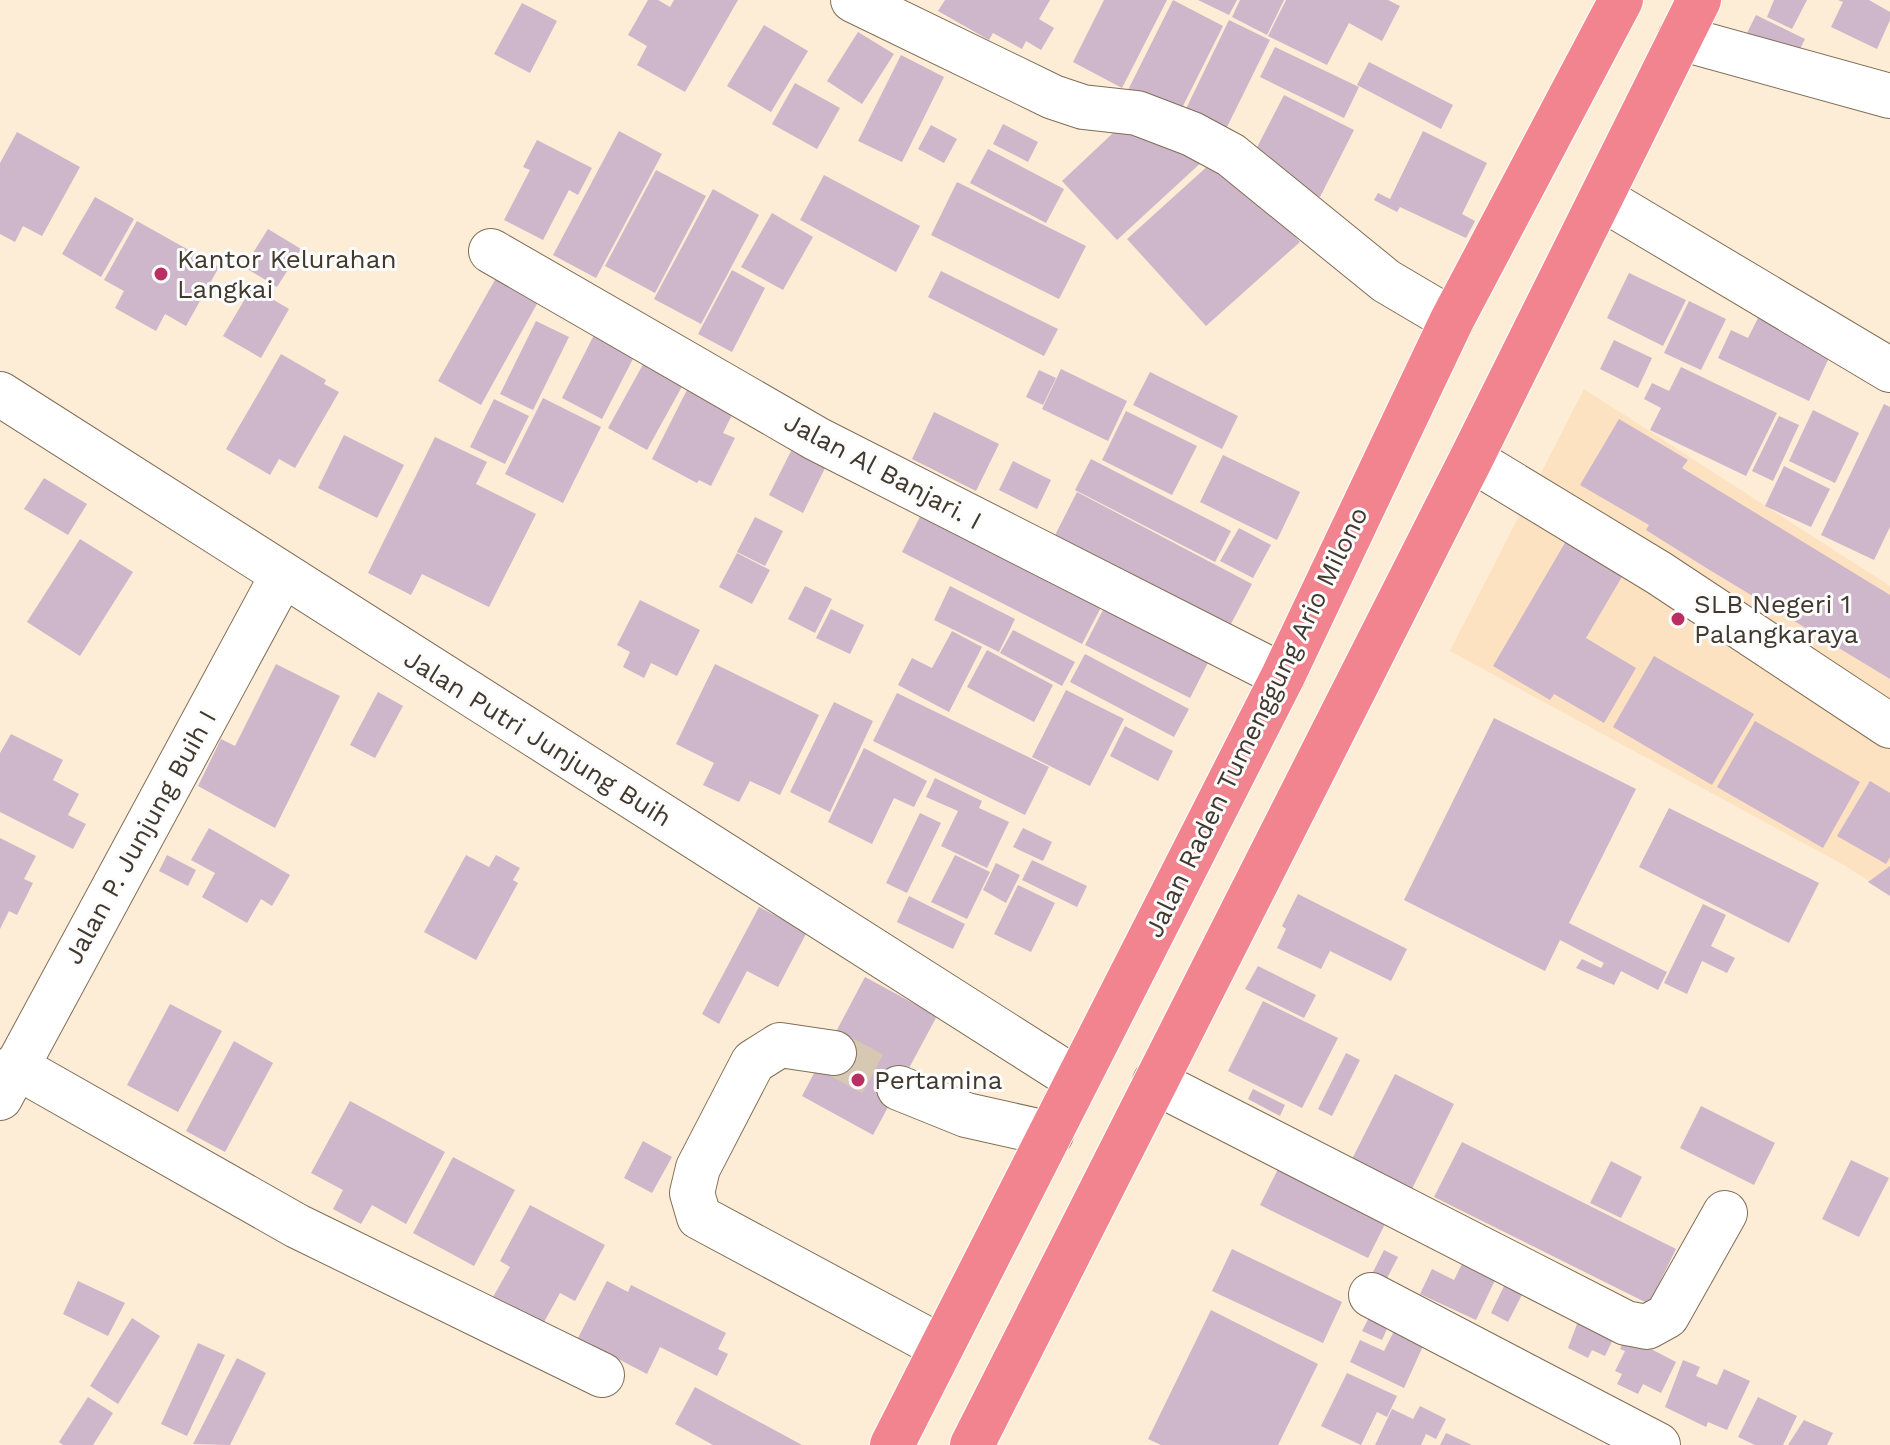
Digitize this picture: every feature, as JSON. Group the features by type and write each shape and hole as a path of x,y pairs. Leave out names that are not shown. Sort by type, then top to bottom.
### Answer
{"highway":[{"name":"Jalan Raden Tumenggung Ario Milono","path":"892,1445 1283,676 1452,320 1621,0"},
{"path":"972,1445 1471,459 1536,321 1603,199 1690,19"}],"street":[{"path":"853,0 919,14 1068,103 1137,113 1192,134 1241,162 1386,281 1452,320"},
{"path":"1690,19 1890,96"},
{"path":"1603,199 1890,370"},
{"name":"Jalan Al Banjari. I","path":"491,251 817,439 1283,676"},
{"name":"Jalan Putri Junjung Buih","path":"0,394 1077,1080"},
{"path":"1471,459 1659,573 1890,726"},
{"name":"Jalan P. Junjung Buih I","path":"8,1082 282,576"},
{"path":"834,1053 780,1045 753,1062 698,1168 692,1193 695,1208 699,1217 764,1254 941,1347"},
{"path":"8,1082 602,1375"},
{"path":"1155,1082 1626,1323 1647,1327 1667,1316 1725,1213"},
{"path":"899,1088 966,1115 1051,1134"},
{"path":"1371,1295 1658,1445"}],"shaded area":[{"name":"SLB Negeri 1 Palangkaraya","path":"1584,389 1890,586 1890,894 1842,864 1450,651"}],"building":[{"path":"648,0 658,0 670,7 674,0 738,0 685,92 637,65 647,46 628,35"},
{"path":"945,0 1050,0 1039,19 1054,28 1041,50 1026,41 1022,49 993,33 989,40 938,11"},
{"path":"1104,0 1167,0 1122,88 1073,62"},
{"path":"1173,0 1223,26 1174,124 1124,98"},
{"path":"1198,0 1237,0 1229,15"},
{"path":"1240,0 1284,0 1267,35 1232,17"},
{"path":"1286,0 1388,0 1400,6 1382,41 1349,23 1327,65 1268,36"},
{"path":"1774,0 1807,0 1792,29 1767,17"},
{"path":"1838,0 1869,0 1890,12 1890,20 1877,49 1831,27 1843,2"},
{"path":"522,3 557,21 530,73 494,54"},
{"path":"1756,15 1805,39 1794,61 1745,37"},
{"path":"1229,20 1270,40 1222,137 1182,117"},
{"path":"764,25 808,51 771,112 727,86"},
{"path":"858,32 894,54 862,104 827,81"},
{"path":"1275,47 1359,87 1344,118 1260,77"},
{"path":"901,55 944,77 902,162 858,141"},
{"path":"1369,62 1453,105 1441,129 1357,85"},
{"path":"795,83 840,108 817,149 772,124"},
{"path":"1284,95 1354,130 1320,197 1250,161"},
{"path":"1129,118 1205,159 1117,240 1062,181"},
{"path":"1003,124 1038,142 1028,162 993,144"},
{"path":"931,125 957,139 944,163 918,149"},
{"path":"619,131 662,154 596,278 553,255"},
{"path":"1423,131 1487,163 1462,214 1475,221 1466,238 1400,207 1397,212 1374,200 1378,193 1390,199"},
{"path":"17,132 80,167 42,236 23,226 15,242 0,234 0,163"},
{"path":"537,140 592,168 578,195 569,190 543,240 504,220 530,170 523,167"},
{"path":"988,149 1064,189 1046,223 970,183"},
{"path":"1221,154 1300,242 1206,326 1127,239"},
{"path":"656,170 706,196 655,293 605,266"},
{"path":"824,175 920,226 896,272 800,220"},
{"path":"957,182 1086,246 1059,299 931,235"},
{"path":"713,189 759,215 701,324 654,299"},
{"path":"95,197 134,219 101,277 62,254"},
{"path":"772,213 813,237 783,290 741,267"},
{"name":"Kantor Kelurahan Langkai","path":"137,221 219,267 186,326 165,314 156,331 115,308 124,291 104,280"},
{"path":"268,229 301,249 277,287 244,267"},
{"path":"732,270 765,288 732,352 698,334"},
{"path":"941,271 1058,329 1044,356 928,297"},
{"path":"1629,273 1686,300 1663,346 1607,318"},
{"path":"496,278 538,302 481,405 438,381"},
{"path":"252,287 289,309 261,358 223,336"},
{"path":"1689,301 1726,319 1701,370 1664,353"},
{"path":"1759,316 1798,335 1795,340 1802,343 1834,347 1809,401 1718,358 1731,330 1748,338"},
{"path":"536,321 569,337 533,410 500,394"},
{"path":"594,335 635,355 602,419 562,398"},
{"path":"1614,340 1652,358 1638,388 1600,369"},
{"path":"281,354 326,380 324,384 339,392 295,468 279,459 270,475 226,449"},
{"path":"646,359 685,381 647,450 608,428"},
{"path":"1681,367 1777,413 1746,476 1650,430 1661,408 1644,399 1652,383 1669,391"},
{"path":"1061,369 1127,401 1108,441 1042,409"},
{"path":"1039,370 1056,378 1043,405 1026,397"},
{"path":"1150,372 1238,416 1222,449 1133,405"},
{"path":"688,388 734,411 723,433 735,438 711,486 699,480 697,483 652,459"},
{"path":"543,398 601,427 563,503 505,474"},
{"path":"494,399 529,416 505,464 470,447"},
{"path":"1884,404 1890,407 1890,527 1874,560 1821,535"},
{"path":"1813,410 1859,433 1835,483 1789,461"},
{"path":"1126,411 1197,446 1172,495 1102,460"},
{"path":"934,412 999,444 976,491 912,459"},
{"path":"1779,416 1799,425 1773,481 1752,471"},
{"path":"1619,419 1688,460 1682,468 1890,595 1890,679 1708,569 1646,530 1649,525 1580,485"},
{"path":"344,435 404,465 377,518 318,488"},
{"path":"435,437 487,462 476,484 536,514 489,607 422,574 411,595 368,573"},
{"path":"791,451 825,468 803,513 769,495"},
{"path":"1223,455 1300,492 1277,540 1200,502"},
{"path":"1091,459 1231,531 1215,562 1075,490"},
{"path":"1013,461 1051,480 1037,509 999,490"},
{"path":"1784,466 1830,489 1811,527 1765,506"},
{"path":"44,478 87,504 68,535 24,509"},
{"path":"1077,492 1252,584 1223,639 1049,547"},
{"path":"927,503 1107,596 1082,644 902,552"},
{"path":"755,517 783,531 765,566 737,552"},
{"path":"1239,528 1271,545 1253,578 1220,561"},
{"path":"80,539 133,572 80,656 27,622"},
{"path":"1566,541 1623,575 1586,638 1636,668 1604,723 1554,694 1550,700 1493,666"},
{"path":"737,553 770,570 752,604 719,587"},
{"path":"805,586 832,599 815,633 788,619"},
{"path":"950,586 1015,619 999,652 934,620"},
{"path":"640,600 700,630 677,676 651,663 644,678 623,667 630,652 617,645"},
{"path":"1106,604 1211,657 1190,698 1085,645"},
{"path":"831,609 864,625 850,654 816,638"},
{"path":"1013,630 1075,662 1062,686 1000,653"},
{"path":"952,631 982,647 949,712 898,685 912,658 932,668"},
{"path":"987,650 1053,685 1034,722 967,687"},
{"path":"1085,654 1189,709 1174,737 1070,682"},
{"path":"1654,656 1754,714 1712,785 1613,727"},
{"path":"276,664 340,696 275,828 198,786 221,739 235,746"},
{"path":"715,664 819,715 780,795 750,781 739,802 703,785 714,763 676,744"},
{"path":"1066,690 1124,719 1090,786 1032,757"},
{"path":"378,692 403,706 375,758 350,745"},
{"path":"897,693 1049,767 1025,815 873,741"},
{"path":"834,702 873,721 830,812 790,792"},
{"path":"1494,718 1636,789 1569,923 1667,972 1658,990 1621,971 1614,985 1576,968 1582,959 1601,968 1604,963 1560,940 1545,971 1404,900"},
{"path":"1755,721 1860,782 1823,848 1717,787"},
{"path":"1125,726 1173,751 1158,781 1110,756"},
{"path":"11,734 63,760 53,780 79,794 68,815 86,824 73,849 0,812 0,753"},
{"path":"864,748 927,781 914,807 894,798 872,844 828,822"},
{"path":"935,778 982,801 979,808 1009,822 987,868 941,846 958,811 926,797"},
{"path":"1870,781 1890,793 1890,857 1886,864 1837,836"},
{"path":"1669,808 1819,883 1789,943 1639,867"},
{"path":"920,813 941,823 907,893 886,883"},
{"path":"209,828 290,875 272,906 261,899 247,923 202,897 215,873 191,860"},
{"path":"1023,828 1052,842 1043,861 1013,847"},
{"path":"0,838 36,856 24,879 33,883 17,915 9,911 0,929"},
{"path":"167,855 196,870 188,886 159,871"},
{"path":"466,855 489,867 496,855 520,868 513,880 518,883 476,960 424,932"},
{"path":"955,855 990,872 967,919 931,902"},
{"path":"1032,860 1087,886 1077,907 1022,880"},
{"path":"996,863 1020,875 1006,903 983,890"},
{"path":"1890,866 1890,896 1868,882"},
{"path":"1018,885 1055,903 1031,952 994,934"},
{"path":"1298,894 1407,949 1391,981 1330,951 1321,969 1277,948 1286,929 1282,926"},
{"path":"909,896 965,924 953,949 897,922"},
{"path":"1703,904 1726,915 1711,946 1735,958 1727,973 1702,961 1687,994 1664,983"},
{"path":"759,907 807,932 778,987 747,971 719,1024 702,1014"},
{"path":"1258,966 1316,995 1304,1018 1245,989"},
{"path":"865,977 937,1016 873,1135 802,1096"},
{"path":"1263,1001 1338,1038 1302,1108 1228,1071"},
{"path":"170,1004 222,1031 178,1112 127,1085"},
{"path":"234,1041 273,1063 225,1152 186,1131"},
{"path":"1346,1053 1360,1060 1332,1116 1318,1109"},
{"path":"1395,1074 1454,1104 1407,1199 1347,1169"},
{"path":"1253,1089 1285,1105 1280,1116 1248,1099"},
{"path":"350,1101 445,1152 406,1224 372,1205 361,1224 333,1209 343,1190 311,1173"},
{"path":"1701,1106 1775,1143 1754,1185 1680,1148"},
{"path":"643,1141 672,1157 652,1193 624,1178"},
{"path":"1462,1142 1676,1249 1649,1304 1434,1197"},
{"path":"453,1157 515,1190 474,1266 413,1233"},
{"path":"1851,1160 1889,1178 1859,1237 1822,1219"},
{"path":"1611,1161 1642,1177 1621,1218 1590,1203"},
{"path":"1279,1167 1387,1220 1368,1258 1260,1205"},
{"path":"530,1205 605,1245 575,1301 560,1293 543,1324 493,1297 510,1267 500,1261"},
{"path":"1232,1249 1342,1302 1323,1343 1212,1291"},
{"path":"1384,1250 1398,1257 1386,1280 1372,1274"},
{"path":"1465,1258 1498,1274 1476,1320 1420,1294 1432,1269 1454,1280"},
{"path":"78,1281 125,1303 108,1336 63,1314"},
{"path":"607,1281 628,1292 631,1285 726,1333 718,1349 728,1354 717,1376 660,1347 647,1374 578,1338"},
{"path":"1506,1282 1524,1291 1508,1322 1491,1313"},
{"path":"1211,1310 1318,1364 1278,1445 1161,1445 1148,1439"},
{"path":"1373,1310 1392,1318 1382,1340 1362,1331"},
{"path":"1580,1316 1616,1333 1605,1356 1592,1350 1588,1358 1568,1348"},
{"path":"132,1318 160,1336 118,1404 90,1386"},
{"path":"1399,1321 1428,1335 1404,1388 1350,1362 1360,1340 1384,1351"},
{"path":"1626,1336 1676,1362 1661,1393 1643,1384 1638,1394 1617,1384 1622,1374 1615,1371 1625,1351 1620,1349"},
{"path":"198,1343 225,1355 187,1436 161,1424"},
{"path":"237,1358 266,1373 230,1445 193,1444"},
{"path":"1683,1360 1700,1367 1696,1376 1717,1385 1724,1369 1750,1381 1727,1430 1708,1422 1706,1427 1665,1407"},
{"path":"1347,1373 1397,1396 1387,1417 1377,1412 1361,1445 1321,1426"},
{"path":"695,1387 802,1445 713,1445 675,1424"},
{"path":"88,1397 113,1413 93,1445 63,1445 59,1442"},
{"path":"1758,1397 1797,1416 1783,1445 1755,1445 1738,1437"},
{"path":"1420,1406 1446,1419 1436,1439 1426,1434 1421,1445 1375,1445 1392,1409 1413,1419"},
{"path":"1804,1420 1833,1433 1827,1445 1788,1445"},
{"path":"1446,1433 1472,1445 1440,1445"}],"tunnel":[{"path":"834,1053 899,1088"}],"place":[{"name":"Kantor Kelurahan Langkai","path":"161,274"},
{"name":"SLB Negeri 1 Palangkaraya","path":"1678,619"},
{"name":"Pertamina","path":"858,1080"}]}
